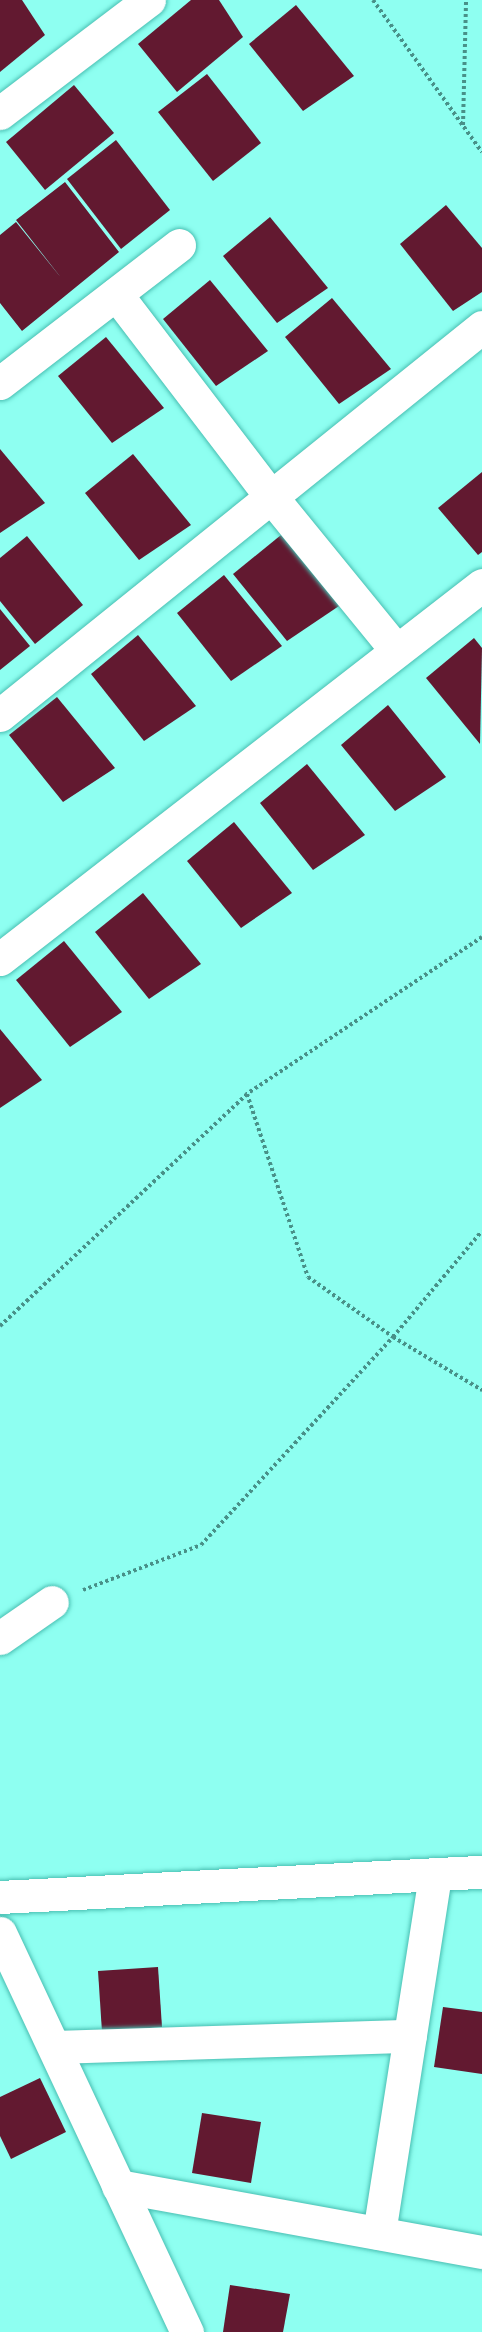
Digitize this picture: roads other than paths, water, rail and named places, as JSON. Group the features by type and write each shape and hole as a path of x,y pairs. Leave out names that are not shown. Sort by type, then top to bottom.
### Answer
{"street":[{"path":"0,113 149,0"},
{"path":"0,383 179,245"},
{"path":"116,294 273,499 396,650"},
{"path":"0,715 273,499 482,327"},
{"path":"0,959 482,585"},
{"path":"0,1638 52,1602"},
{"path":"0,1896 482,1872"},
{"path":"379,2233 435,1874"},
{"path":"0,1933 56,2047 187,2332"},
{"path":"56,2047 410,2037"},
{"path":"118,2186 482,2252"}]}
